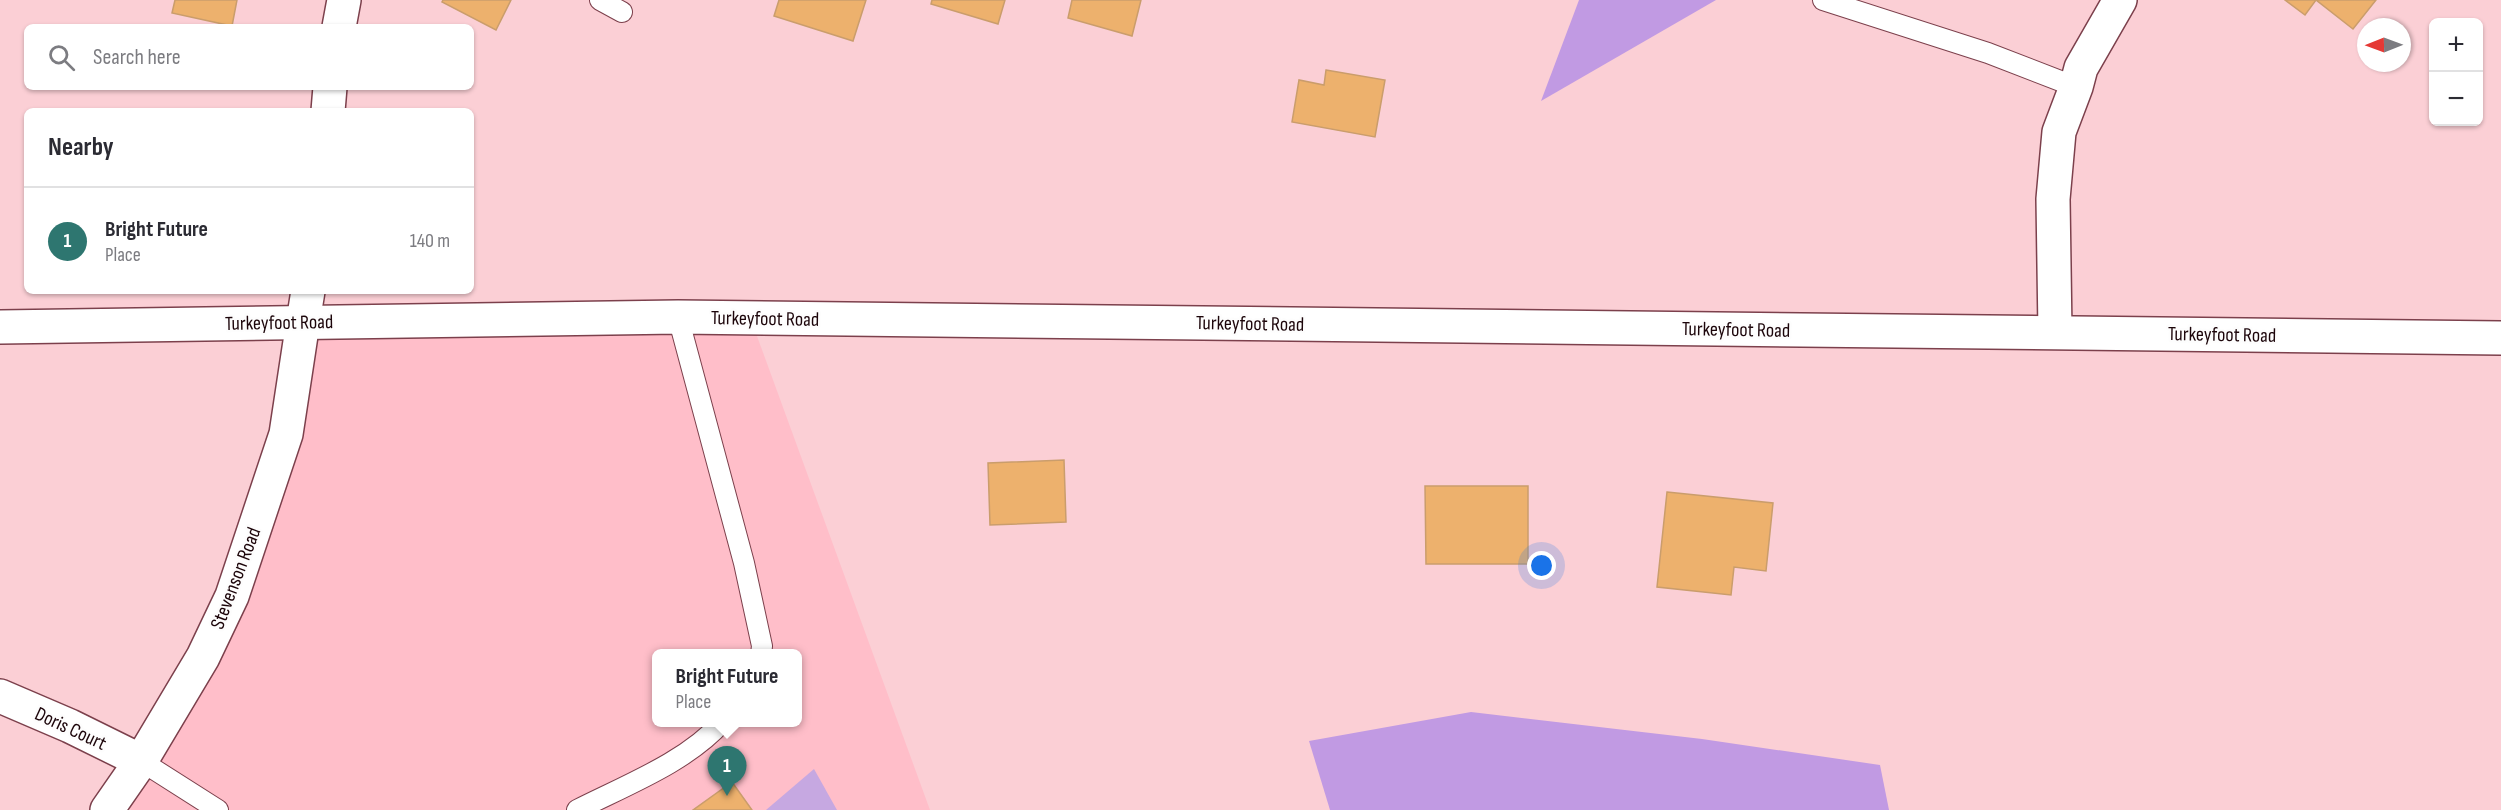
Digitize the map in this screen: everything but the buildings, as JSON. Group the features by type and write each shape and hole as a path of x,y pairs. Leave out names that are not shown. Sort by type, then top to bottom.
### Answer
{"main road":[{"path":"340,24 345,0"},
{"path":"2055,332 2053,199 2059,132 2081,68 2120,0"},
{"path":"328,108 330,90"},
{"name":"Turkeyfoot Road","path":"0,327 305,307 678,316 2501,338"},
{"name":"Stevenson Road","path":"108,810 141,761 203,657 232,596 286,434 305,307"},
{"name":"Doris Court","path":"0,696 70,726 141,761"}],"lane":[{"path":"600,0 622,12"},
{"path":"1823,0 1988,53 2076,87"},
{"path":"678,316 744,563 762,649"},
{"path":"577,810 659,769 710,736 718,727"},
{"path":"141,761 218,810"}],"shaded area":[{"path":"1579,0 1716,0 1541,101"},
{"path":"750,317 930,810 131,810 118,795 203,657 303,322"},
{"path":"1471,712 1702,739 1880,765 1889,810 1330,810 1309,741"},
{"path":"814,769 837,810 766,810"}],"place":[{"name":"Bright Future","path":"727,796"}]}
